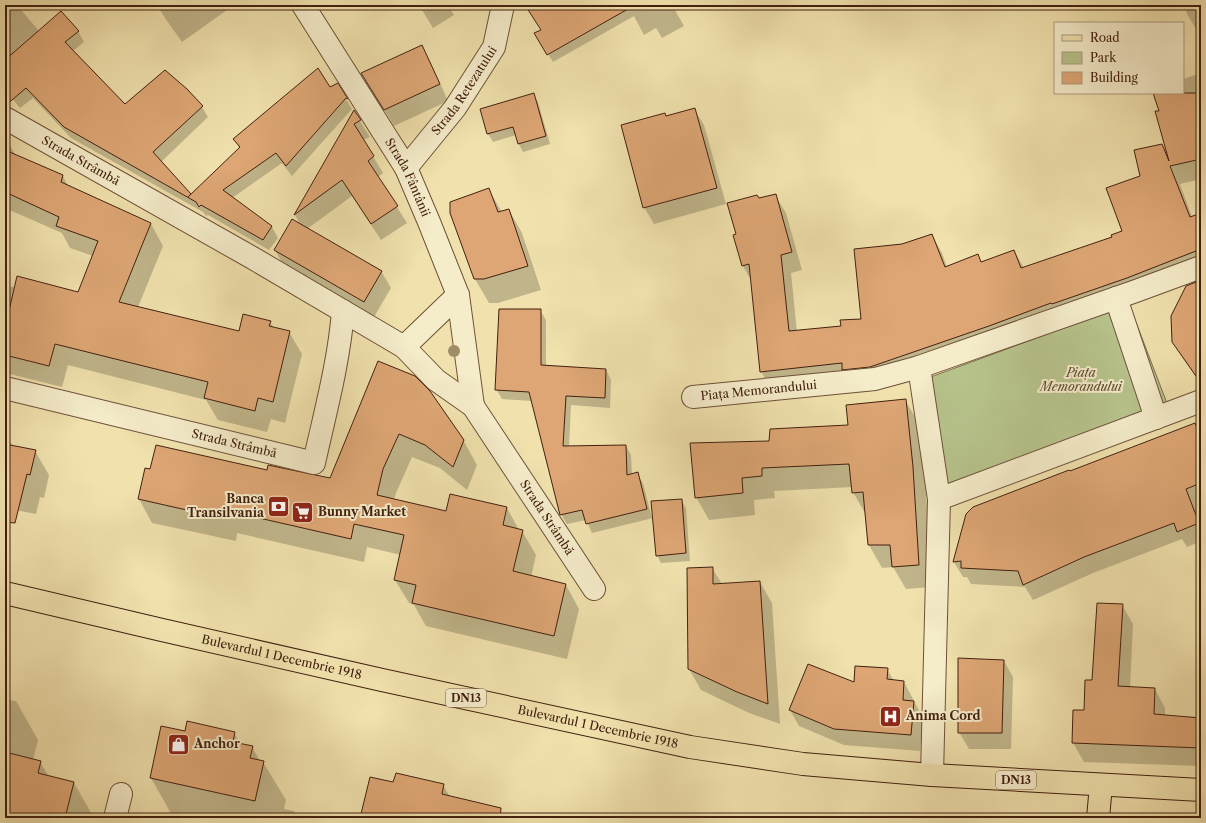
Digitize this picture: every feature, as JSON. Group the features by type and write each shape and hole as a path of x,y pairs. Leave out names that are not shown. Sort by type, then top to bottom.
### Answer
{"main road":[{"name":"Bulevardul 1 Decembrie 1918","path":"5,593 359,675 690,747 803,764 932,775 1201,790"},
{"path":"1098,818 1100,785"}],"street":[{"name":"Strada Fântânii","path":"303,5 406,168 458,295"},
{"name":"Strada Retezatului","path":"406,168 455,108 494,47 502,5"},
{"name":"Strada Strâmbă","path":"5,118 244,253 404,347 436,380 473,406 594,589"},
{"name":"Piața Memorandului","path":"694,397 875,379 919,367 1201,267"},
{"name":"Strada Strâmbă","path":"458,295 473,406"},
{"path":"404,347 458,295"},
{"path":"1116,298 1156,418"},
{"name":"Strada Strâmbă","path":"5,388 314,463 329,395 342,325 343,311"},
{"path":"919,367 939,499 932,775"},
{"path":"939,499 1201,401"},
{"path":"115,818 121,794"}],"green space":[{"name":"Piața Memorandului","path":"1129,304 1168,406 946,488 928,378"}],"building":[{"path":"525,5 635,5 547,55 534,33 541,30"},
{"path":"61,11 79,31 65,42 125,104 165,70 187,89 203,106 153,152 191,194 188,197 240,147 233,139 318,68 330,87 338,83 348,99 346,98 286,166 276,153 223,190 272,226 263,240 201,205 199,207 196,202 64,127 26,88 5,106 5,60"},
{"path":"422,45 440,84 384,110 361,73"},
{"path":"534,93 546,136 518,144 513,127 487,134 480,109"},
{"path":"1201,93 1201,159 1170,166 1190,217 1201,213 1201,249 1127,278 1052,304 1051,303 870,367 842,370 842,363 760,372 749,264 742,266 733,235 736,234 727,203 757,195 759,198 776,194 792,252 781,255 789,331 841,326 840,320 861,319 854,249 902,244 932,234 945,267 978,254 981,262 1014,250 1021,268 1112,237 1111,235 1122,231 1106,188 1140,176 1134,150 1162,144 1169,161 1155,111 1159,111 1153,94"},
{"path":"695,108 717,188 643,208 621,125 665,113 666,116"},
{"path":"354,110 361,120 354,124 374,156 368,161 398,206 371,224 342,180 294,215"},
{"path":"5,150 63,175 61,182 151,223 119,302 239,331 243,314 271,321 269,326 290,331 273,402 258,398 255,411 204,398 208,382 55,344 49,366 5,355 5,328 17,276 78,292 98,241 56,226 59,217 5,192"},
{"path":"489,188 498,212 509,209 528,266 484,279 474,279 450,213 450,202"},
{"path":"292,219 382,271 364,302 274,250"},
{"path":"1201,280 1201,383 1172,342 1171,316 1186,286"},
{"path":"499,309 541,309 541,365 606,369 605,398 566,396 563,446 626,445 627,475 638,472 647,509 586,524 582,510 560,515 529,392 495,390"},
{"path":"378,361 415,376 430,391 464,440 453,467 425,445 399,434 383,469 377,495 446,511 450,494 507,507 503,525 523,530 513,571 566,584 554,636 412,603 416,585 394,580 404,535 354,524 351,539 224,510 222,518 138,499 145,468 150,469 156,445 267,470 268,465 330,478"},
{"path":"906,399 913,467 919,565 892,567 890,545 868,545 863,492 852,493 849,464 762,468 762,476 742,478 743,493 695,498 690,443 769,441 770,429 848,425 846,405"},
{"path":"1195,423 1201,438 1201,483 1186,489 1199,523 1177,532 1174,523 1084,557 1023,585 1018,571 961,568 961,561 953,562 966,514 973,507"},
{"path":"5,444 36,450 30,475 27,474 15,523 5,522"},
{"path":"682,499 686,553 656,556 651,501"},
{"path":"713,567 713,584 760,581 768,704 737,692 688,669 687,568"},
{"path":"1097,603 1123,604 1118,686 1155,688 1154,714 1201,718 1201,748 1072,743 1073,710 1084,710 1085,680 1092,680"},
{"path":"958,658 1004,660 1002,733 958,733"},
{"path":"808,664 854,682 855,666 888,668 887,679 904,681 903,700 914,701 911,735 834,729 789,710"},
{"path":"187,721 235,732 233,742 253,746 250,758 264,761 255,801 150,778 161,726 185,731"},
{"path":"5,752 41,761 38,773 74,782 65,818 5,818"},
{"path":"396,773 444,784 442,794 501,808 500,818 360,818 370,777 393,782"}],"place":[{"name":"Banca Transilvania","path":"279,506"},
{"name":"Bunny Market","path":"303,512"},
{"name":"Anima Cord","path":"891,716"},
{"name":"Anchor","path":"178,744"}]}
